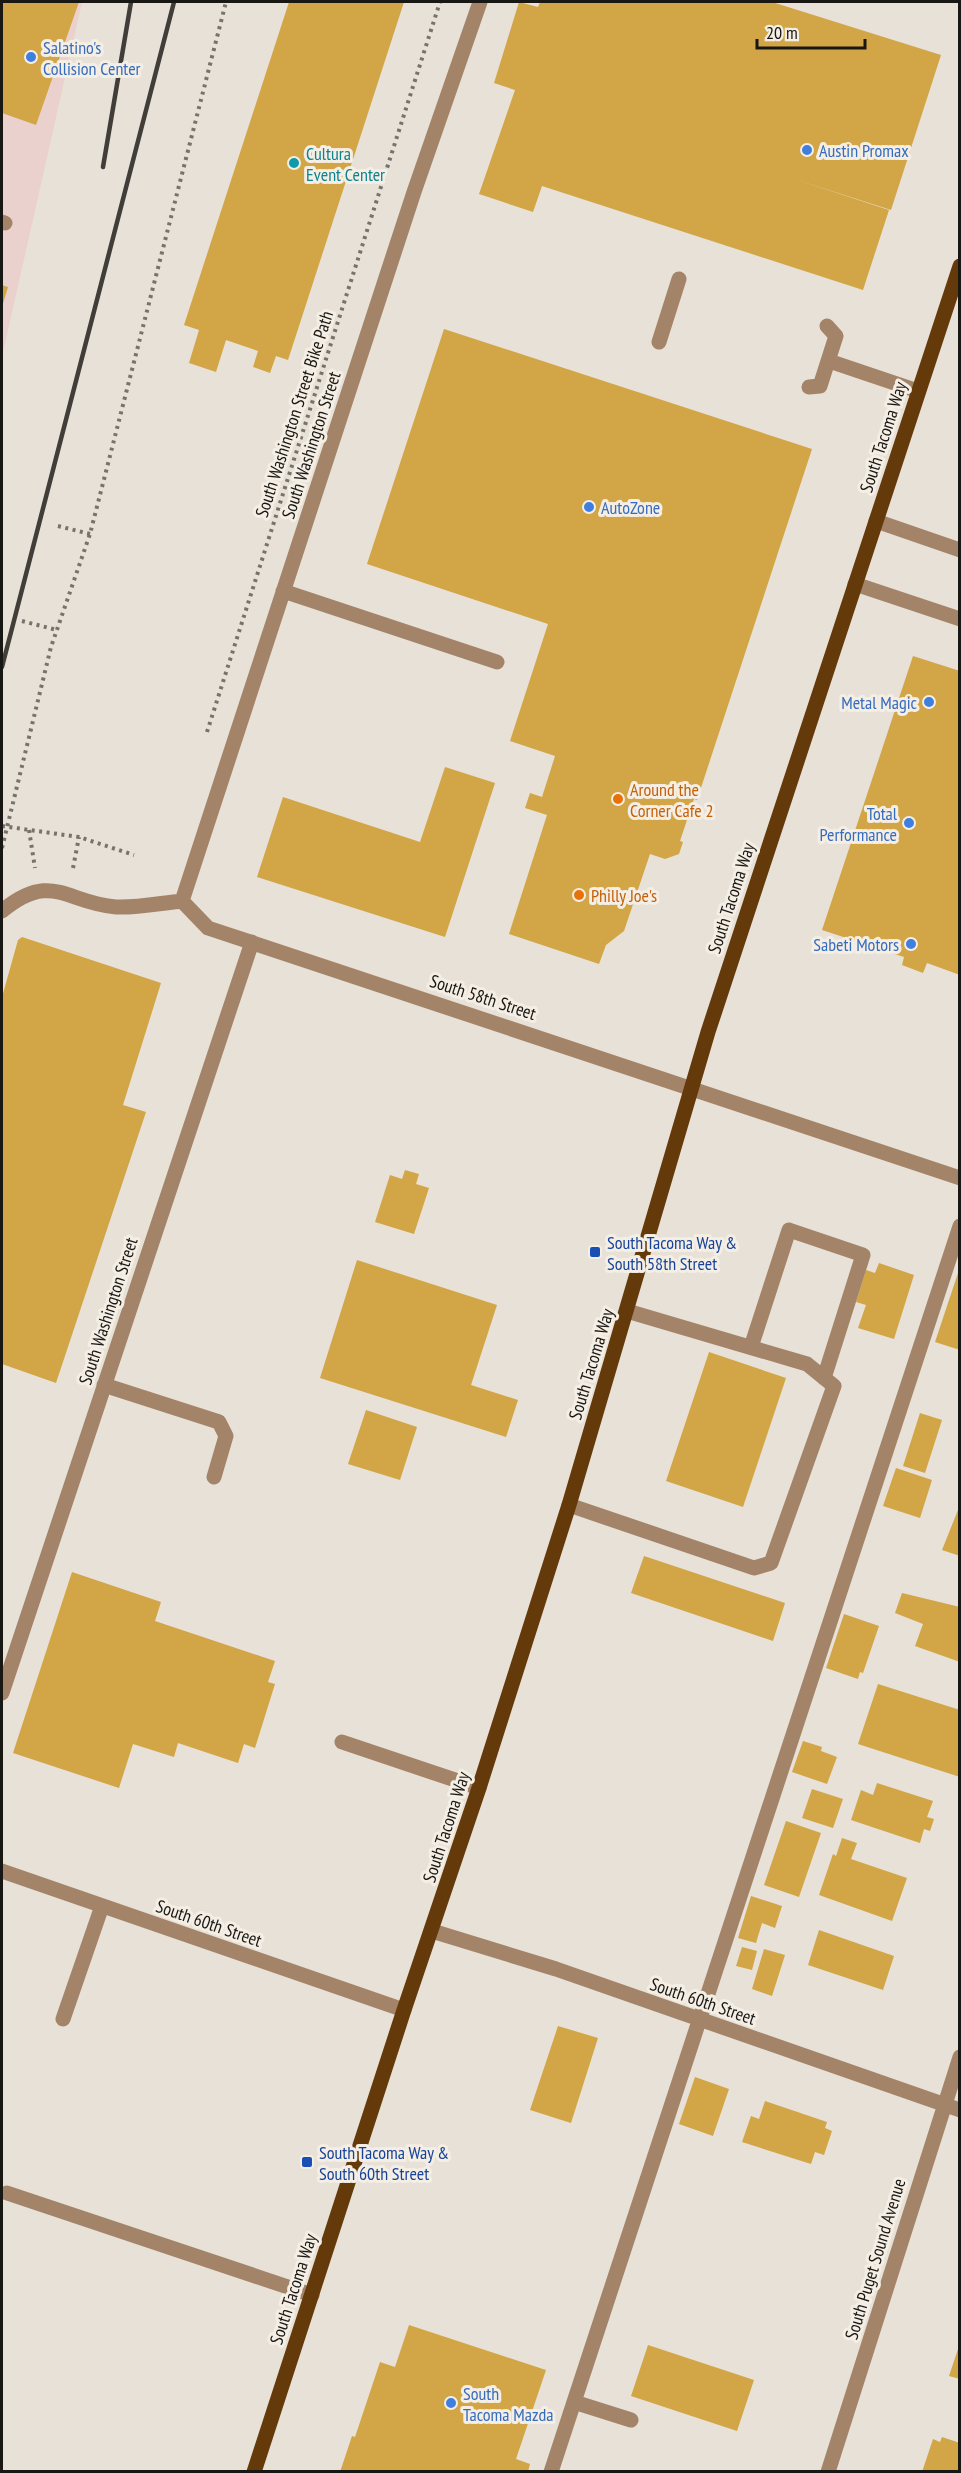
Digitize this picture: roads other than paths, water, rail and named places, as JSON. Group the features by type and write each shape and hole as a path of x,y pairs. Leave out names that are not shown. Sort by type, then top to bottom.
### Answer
{"main road":[{"name":"South Tacoma Way","path":"254,2472 404,2010 479,1788 569,1505 708,1032 960,266"}],"street":[{"name":"South Washington Street","path":"182,901 414,192 480,2"},
{"path":"659,342 679,279"},
{"path":"809,387 820,386 829,362 836,336 827,326"},
{"path":"829,362 918,391"},
{"path":"876,521 960,550"},
{"path":"855,584 960,619"},
{"path":"283,591 497,662"},
{"path":"2,911 17,899 54,889 116,907 182,901"},
{"name":"South 58th Street","path":"182,901 208,928 693,1087 960,1178"},
{"name":"South Washington Street","path":"2,1693 252,942"},
{"path":"551,2472 960,1226"},
{"path":"751,1347 789,1230 863,1255 824,1377"},
{"path":"569,1505 754,1568 771,1563 834,1386 807,1364 627,1311"},
{"path":"104,1385 219,1422 226,1436 214,1477"},
{"path":"342,1742 479,1788"},
{"name":"South 60th Street","path":"2,1871 404,2010"},
{"path":"63,2019 102,1906"},
{"name":"South 60th Street","path":"432,1931 556,1969 960,2110"},
{"name":"South Puget Sound Avenue","path":"828,2472 960,2057"},
{"path":"7,2193 312,2295"},
{"path":"573,2402 632,2420"}],"railway":[{"path":"103,167 131,2"},
{"path":"2,667 174,2"}],"place":[{"name":"Salatino's Collision Center","path":"31,57"},
{"name":"Austin Promax","path":"807,150"},
{"name":"Cultura Event Center","path":"294,163"},
{"name":"AutoZone","path":"589,507"},
{"name":"Metal Magic","path":"929,702"},
{"name":"Around the Corner Cafe 2","path":"618,799"},
{"name":"Total Performance","path":"909,823"},
{"name":"Philly Joe's","path":"579,895"},
{"name":"Sabeti Motors","path":"911,944"},
{"name":"South Tacoma Way & South 58th Street","path":"595,1252"},
{"name":"South Tacoma Way & South 60th Street","path":"307,2162"},
{"name":"South Tacoma Mazda","path":"451,2403"}]}
